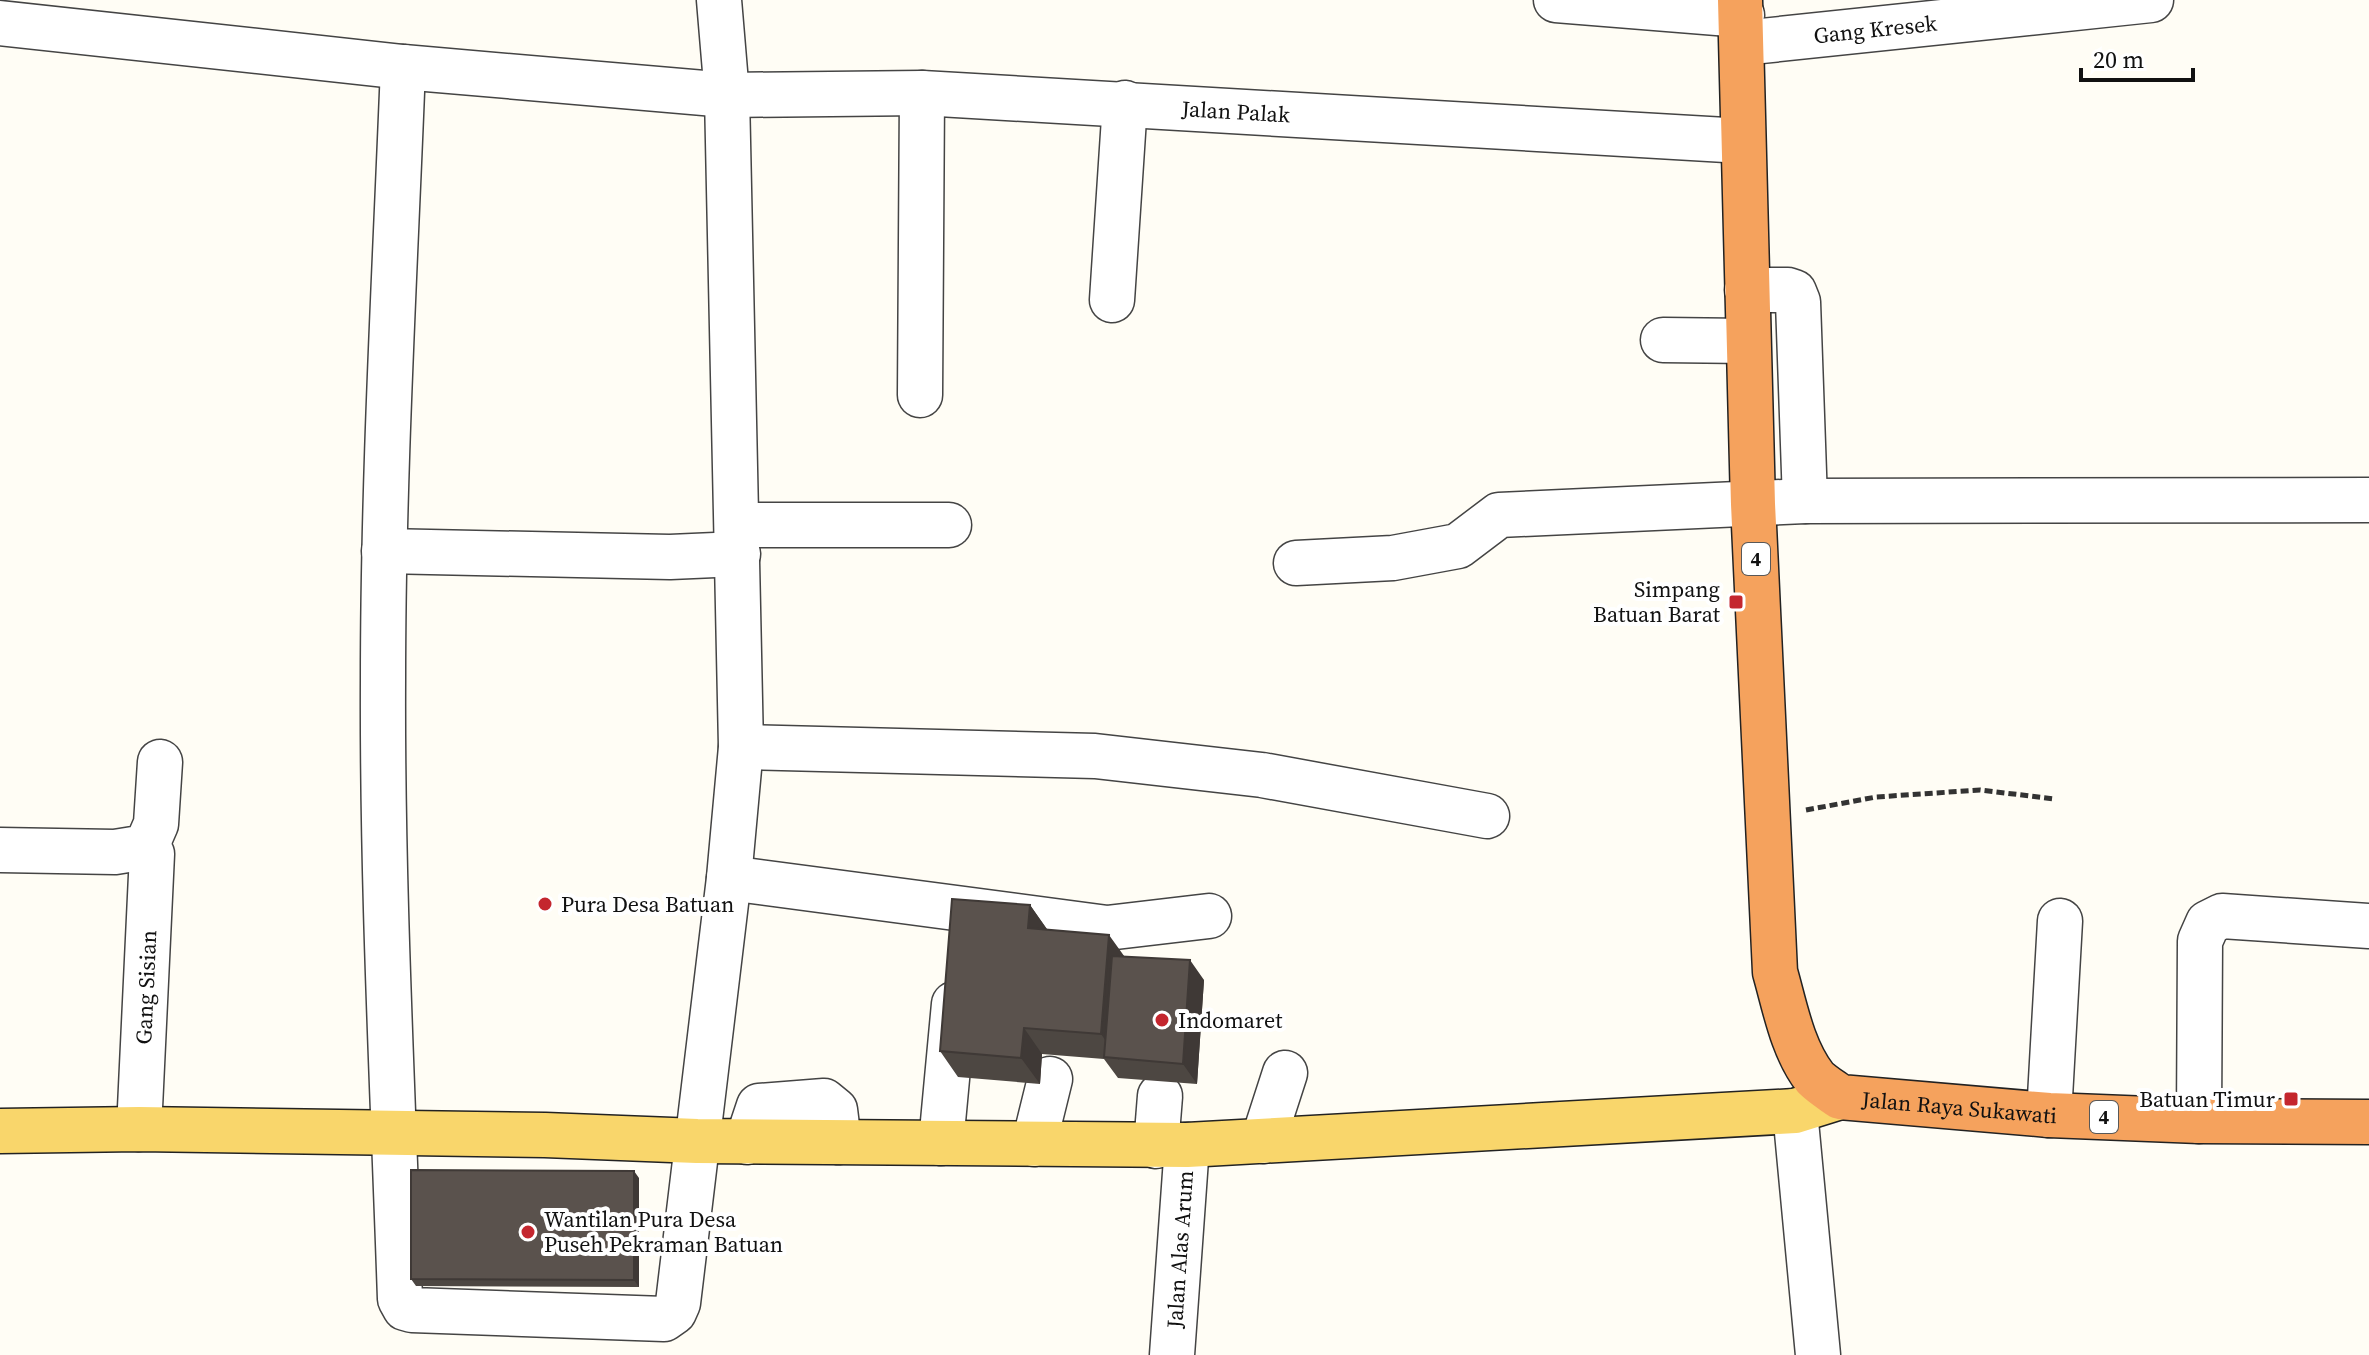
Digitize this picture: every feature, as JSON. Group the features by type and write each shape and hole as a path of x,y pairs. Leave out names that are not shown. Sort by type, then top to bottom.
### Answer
{"highway":[{"name":"4","path":"1741,19 1753,504 1775,972 1790,1027 1805,1063 1817,1080 1840,1097"},
{"name":"Jalan Raya Sukawati","path":"1840,1097 2049,1115 2199,1121 2369,1122"}],"main road":[{"path":"0,1131 392,1132 747,1142 1171,1146 1795,1111 1840,1097"}],"street":[{"path":"403,67 384,551 383,684 392,1132 400,1299 405,1308 657,1320 670,1317 678,1303 729,878 741,747 727,95 719,0"},
{"name":"Gang Kresek","path":"1556,0 1741,19 2151,0"},
{"name":"Jalan Palak","path":"0,23 403,67 727,95 922,93 1743,141"},
{"path":"920,395 922,93"},
{"path":"1112,300 1125,103"},
{"path":"1747,290 1788,290 1794,292 1798,302 1805,501"},
{"path":"1663,340 1748,341"},
{"path":"1296,563 1393,558 1458,546 1499,515 1805,501 2369,500"},
{"path":"384,551 670,557 738,539 949,525"},
{"path":"741,747 1095,756 1262,775 1487,816"},
{"path":"0,850 115,852 146,847 156,824 160,762"},
{"name":"Gang Sisian","path":"139,1129 152,854 146,847"},
{"path":"729,878 960,941 1209,916"},
{"path":"2199,1121 2200,941 2208,923 2222,916 2369,926"},
{"path":"2049,1115 2060,921"},
{"path":"941,1143 960,941"},
{"path":"1263,1141 1285,1073"},
{"path":"1034,1144 1050,1079"},
{"name":"Jalan Alas Arum","path":"1160,1096 1171,1146 1172,1355"},
{"path":"1795,1111 1818,1355"}],"path":[{"path":"1770,819 1876,797 1980,790 2055,799"}],"building":[{"path":"952,899 1030,905 1028,928 1109,935 1101,1034 1024,1028 1021,1058 940,1051"},
{"name":"Indomaret","path":"1112,956 1190,960 1183,1064 1104,1057"},
{"name":"Wantilan Pura Desa Puseh Pekraman Batuan","path":"411,1170 634,1171 634,1280 411,1279"}],"place":[{"name":"Simpang Batuan Barat","path":"1736,602"},
{"name":"Pura Desa Batuan","path":"545,904"},
{"name":"Indomaret","path":"1162,1020"},
{"name":"Batuan Timur","path":"2291,1099"},
{"name":"Wantilan Pura Desa Puseh Pekraman Batuan","path":"528,1232"}]}
